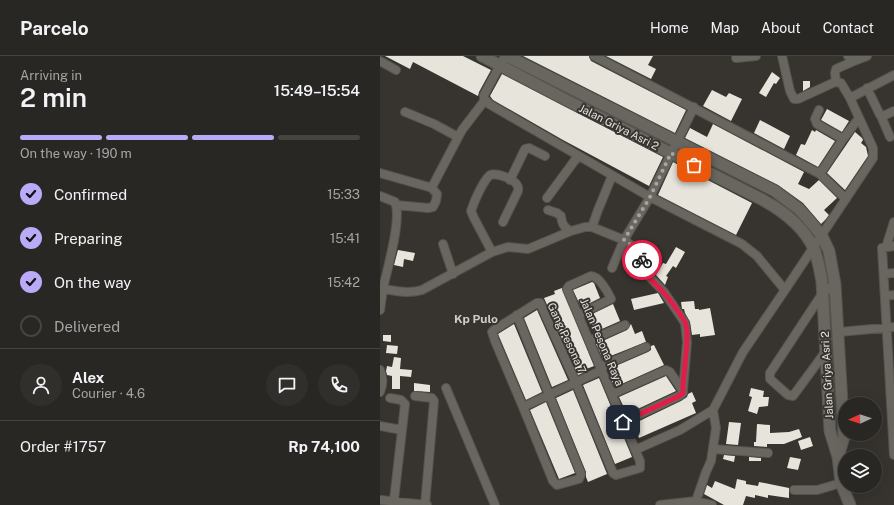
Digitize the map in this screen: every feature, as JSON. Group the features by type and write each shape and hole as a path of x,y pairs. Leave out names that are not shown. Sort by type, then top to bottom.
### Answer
{"street":[{"name":"Jalan Griya Asri 2","path":"482,56 504,59 566,100 674,148 746,176 783,196 798,209 821,237 829,250 839,332 844,437 840,449"},
{"path":"594,56 820,174 846,200"},
{"path":"736,58 756,56"},
{"path":"635,450 680,430 713,410 742,352 814,248 873,158 873,148 841,82 836,82 798,99 794,99 790,91 782,56"},
{"path":"836,82 836,69 851,59 867,56"},
{"path":"504,59 485,93 484,98 488,104 650,197 742,244 757,256 785,290"},
{"path":"380,61 396,70"},
{"path":"850,98 894,75"},
{"path":"867,88 890,137"},
{"path":"431,187 433,186 462,130 485,100"},
{"path":"612,268 624,240 650,197 694,107"},
{"path":"819,110 815,119 817,124 843,139"},
{"path":"881,116 894,111"},
{"path":"405,112 434,124 458,137"},
{"path":"820,174 859,118"},
{"path":"510,180 525,149 529,148 545,156"},
{"name":"Jalan Griya Asri 2","path":"674,148 774,206 796,225 814,248 818,261 823,293 830,431 838,457"},
{"path":"547,198 578,156"},
{"path":"380,173 431,187 437,194 433,207 428,208 396,205"},
{"path":"492,252 474,218 472,209 480,190 490,175 497,174 517,184 518,191 503,222"},
{"path":"592,227 612,176"},
{"path":"380,196 393,200 396,205 397,221 382,288 380,310"},
{"path":"548,210 561,216 565,228 571,231"},
{"path":"894,222 890,246 882,248 885,296 890,328 894,455"},
{"path":"382,288 415,292 422,290 492,252 508,247 528,249 571,231 585,227 592,227 624,240 641,252 643,268 646,273 667,297 685,323 687,342 683,393"},
{"path":"443,244 453,274"},
{"path":"884,274 894,273"},
{"name":"Jalan Pesona Raya","path":"576,383 613,473 616,475 640,468 640,461 623,422 612,394 578,315 567,288 593,276 598,279 611,297 610,300 578,315"},
{"path":"826,351 793,396 788,395 770,380 770,373 823,293 834,285"},
{"path":"885,296 894,295"},
{"name":"Gang Pesona 7","path":"517,315 537,303 540,304 576,383"},
{"path":"517,315 548,395 581,474 580,478 558,485 553,481 492,334 494,330 517,315"},
{"path":"589,340 625,325"},
{"path":"839,332 890,328"},
{"path":"523,407 576,383 601,368 646,347"},
{"path":"380,370 382,374 380,392"},
{"path":"612,394 666,370 670,372 683,393"},
{"path":"446,388 495,505"},
{"path":"623,422 683,393"},
{"path":"380,500 394,500 409,504 426,505 434,401 432,398 415,396"},
{"path":"390,398 401,400 404,403 394,500"},
{"path":"696,501 711,462 716,424 713,410"},
{"path":"380,426 402,430"},
{"path":"713,449 768,453"},
{"path":"794,490 817,490 838,484"},
{"name":"Jalan Griya Asri 2","path":"845,493 850,505"},
{"path":"660,505 696,501 712,505"}],"building":[{"path":"385,56 463,56 491,70 478,96 413,62 410,69"},
{"path":"523,56 589,56 591,61 686,110 675,133"},
{"path":"606,56 653,56 648,65 656,69 651,79"},
{"path":"772,72 780,78 776,84 774,83 766,97 759,93"},
{"path":"502,74 663,157 649,186 563,140 493,100 490,96"},
{"path":"803,81 810,81 810,87 803,91"},
{"path":"712,90 726,97 729,93 742,99 731,121 703,106"},
{"path":"827,109 849,121 842,132 821,120"},
{"path":"760,120 790,136 784,149 754,133"},
{"path":"713,124 804,172 798,184 809,189 819,180 837,198 824,210 829,215 826,219 821,224 803,203 778,185 685,138 690,128 707,137"},
{"path":"812,130 815,132 816,130 835,141 818,167 796,155 801,144 805,145"},
{"path":"855,132 862,138 863,140 861,143 866,147 868,156 845,190 827,173"},
{"path":"673,162 752,203 736,235 658,195"},
{"path":"676,247 685,252 676,268 673,266 666,276 668,277 665,285 656,275 663,263 666,264"},
{"path":"398,250 415,253 413,261 404,259 403,267 394,265"},
{"path":"592,282 594,283 600,298 584,306 583,303 580,305 573,290"},
{"path":"562,288 594,366 584,370 585,372 578,375 544,298 555,294 554,291"},
{"path":"658,293 664,303 634,310 631,299"},
{"path":"694,301 695,309 699,310 710,308 715,335 700,337 700,334 692,335 690,322 684,309 682,309 681,302"},
{"path":"613,304 620,321 595,332 588,316"},
{"path":"537,310 568,380 552,387 524,318"},
{"path":"514,324 542,392 526,400 498,334"},
{"path":"631,324 635,334 642,331 646,342 603,359 596,344 627,330"},
{"path":"383,335 391,335 391,342 383,341"},
{"path":"387,345 398,346 397,354 386,353"},
{"path":"654,345 664,365 615,387 610,377 614,375 611,368 648,352 651,350 651,346"},
{"path":"394,357 401,358 400,369 412,370 411,377 400,376 400,389 392,389 392,376 387,375 386,371 387,366 392,367"},
{"path":"666,376 676,391 627,414 619,397"},
{"path":"599,378 632,457 615,464 583,385"},
{"path":"414,383 430,385 430,392 414,391"},
{"path":"751,388 764,391 763,397 769,397 768,406 759,407 757,414 748,411 752,397 749,396"},
{"path":"573,390 607,474 588,482 586,472 556,398"},
{"path":"692,392 696,401 692,403 696,413 639,438 635,428 633,429 631,425 681,401"},
{"path":"546,402 575,473 559,479 530,410"},
{"path":"729,422 741,423 738,445 726,444"},
{"path":"757,424 770,425 770,433 789,432 799,429 802,437 784,444 767,444 767,447 754,446 754,442 756,442"},
{"path":"810,437 813,446 801,450 798,441"},
{"path":"724,455 735,456 734,462 723,459"},
{"path":"749,457 761,458 761,461 749,461"},
{"path":"790,457 801,459 798,470 787,468"},
{"path":"737,479 746,481 746,484 758,486 759,482 789,488 789,498 768,495 768,498 755,495 755,498 746,496 743,505 724,505 704,494 707,485 712,488 715,481 735,489"}],"way so far":[{"path":"642,260 642,254 640,251 624,240 650,197 671,153 694,165"}],"district":[{"name":"Kp Pulo","path":"476,319"}],"route":[{"path":"623,422 683,393 687,342 685,323 672,302 646,273 643,268 642,260"}]}
